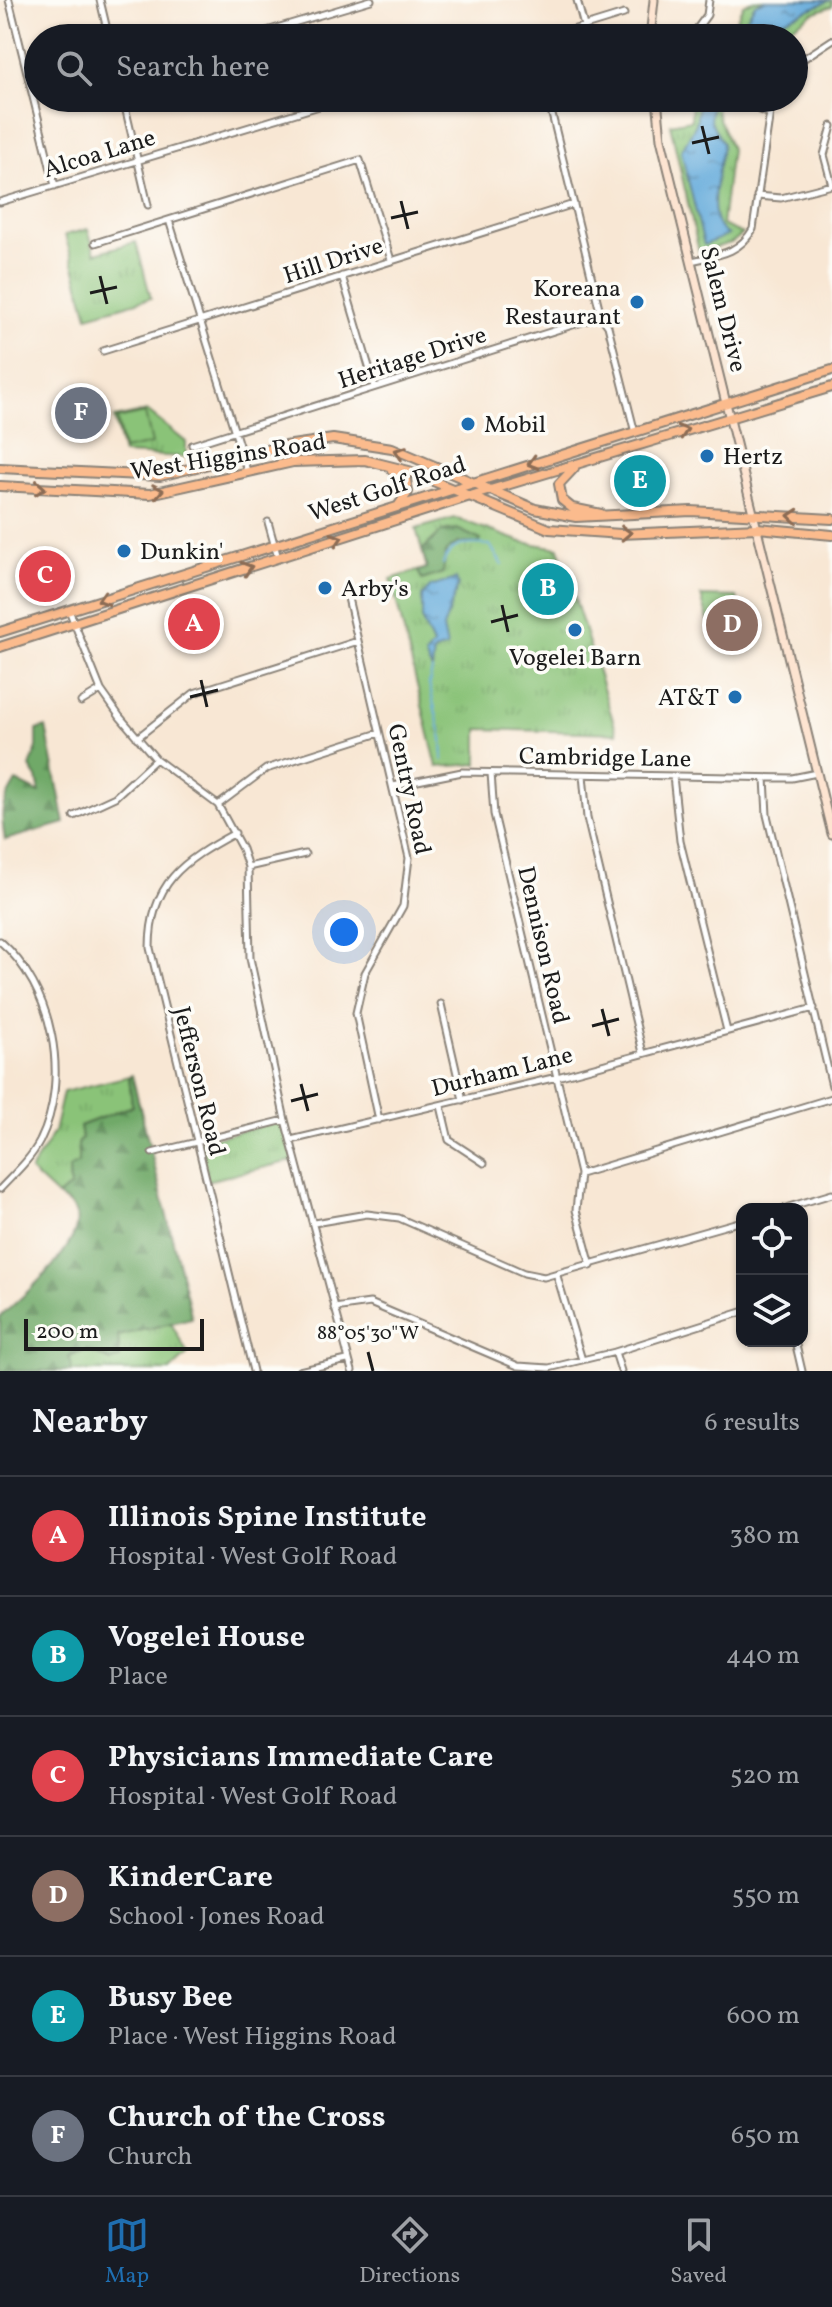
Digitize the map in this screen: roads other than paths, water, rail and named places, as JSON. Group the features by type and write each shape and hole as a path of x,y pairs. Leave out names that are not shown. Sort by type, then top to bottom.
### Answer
{"main road":[{"name":"West Golf Road","path":"0,632 832,370"},
{"name":"West Golf Road","path":"0,647 467,497 832,387"},
{"name":"West Higgins Road","path":"0,468 160,476 302,442 333,439 392,448 550,512 592,518 691,511 832,519"},
{"name":"West Higgins Road","path":"0,486 150,494 247,471 329,459 381,464 409,471 526,522 580,532 758,528 832,535"},
{"path":"581,463 561,481 562,500 577,510 614,516"},
{"path":"381,464 406,480 408,492 399,505"}],"street":[{"path":"9,0 24,61"},
{"path":"100,0 106,24"},
{"path":"290,24 371,0"},
{"path":"577,0 583,24"},
{"path":"651,24 654,0"},
{"path":"700,24 707,15 709,0"},
{"path":"593,24 624,14"},
{"path":"808,56 832,40"},
{"path":"37,112 55,186"},
{"path":"126,112 148,205"},
{"name":"Alcoa Lane","path":"0,202 299,112"},
{"path":"551,112 601,316 608,326 635,433"},
{"name":"Salem Drive","path":"659,112 662,142 832,834"},
{"path":"691,261 731,253 745,244 753,229 768,113 765,112"},
{"path":"757,196 781,198 832,185 824,155 832,126"},
{"path":"95,243 360,160 391,260"},
{"name":"Hill Drive","path":"103,351 574,204"},
{"path":"169,220 247,471"},
{"path":"342,276 375,387"},
{"name":"Heritage Drive","path":"192,445 601,316"},
{"path":"268,522 278,558"},
{"name":"Gentry Road","path":"348,598 409,858 408,881 400,913 365,973 356,1013 379,1120"},
{"path":"69,610 101,690 156,759 218,805 235,833 248,867 248,947 285,1120 352,1371"},
{"path":"137,738 194,693 358,641"},
{"path":"81,702 101,690"},
{"path":"218,805 266,769 380,733"},
{"path":"74,816 115,797 156,759"},
{"name":"Cambridge Lane","path":"393,786 447,773 792,778 817,773"},
{"name":"Dennison Road","path":"491,773 494,814 580,1174 576,1210 591,1266"},
{"path":"583,775 587,818 643,1053"},
{"path":"673,776 680,841 727,1031"},
{"path":"765,778 767,815 832,1086"},
{"name":"Jefferson Road","path":"235,833 189,858 161,891 151,927 151,959 253,1371"},
{"path":"248,867 305,854"},
{"path":"0,941 29,971 41,999 55,1061 56,1087 38,1145 0,1189"},
{"path":"441,1004 463,1100"},
{"name":"Durham Lane","path":"291,1140 557,1077 814,1008"},
{"path":"580,1174 832,1098"},
{"path":"441,1106 449,1140 484,1163"},
{"path":"152,1153 285,1120"},
{"path":"802,1203 832,1194"},
{"path":"314,1223 367,1214 399,1218 524,1273 557,1276 736,1223"},
{"path":"557,1276 582,1360"},
{"path":"334,1308 370,1303 518,1366 549,1368 615,1352 736,1314"},
{"path":"796,1347 802,1371"},
{"path":"615,1352 621,1371"},
{"path":"299,1371 347,1360"}],"water":[{"path":"765,0 831,0 777,24 743,24 755,4"},
{"path":"698,112 711,112 710,120 723,144 714,206 720,228 728,235 704,245 681,151 696,124"},
{"path":"456,579 458,585 443,628 447,647 434,651 432,670 425,656 433,645 422,621 422,596 430,587"}],"waterway":[{"path":"443,564 446,556 456,547 475,544 490,545 502,565"},
{"path":"432,670 429,684 442,739 443,760"}],"place":[{"name":"Koreana Restaurant","path":"637,302"},
{"name":"Church of the Cross","path":"81,413"},
{"name":"Mobil","path":"468,424"},
{"name":"Hertz","path":"707,456"},
{"name":"Busy Bee","path":"640,481"},
{"name":"Dunkin'","path":"124,551"},
{"name":"Physicians Immediate Care","path":"45,576"},
{"name":"Arby's","path":"325,588"},
{"name":"Vogelei House","path":"548,589"},
{"name":"Illinois Spine Institute","path":"194,624"},
{"name":"KinderCare","path":"732,625"},
{"name":"Vogelei Barn","path":"575,630"},
{"name":"AT&T","path":"735,697"}]}
